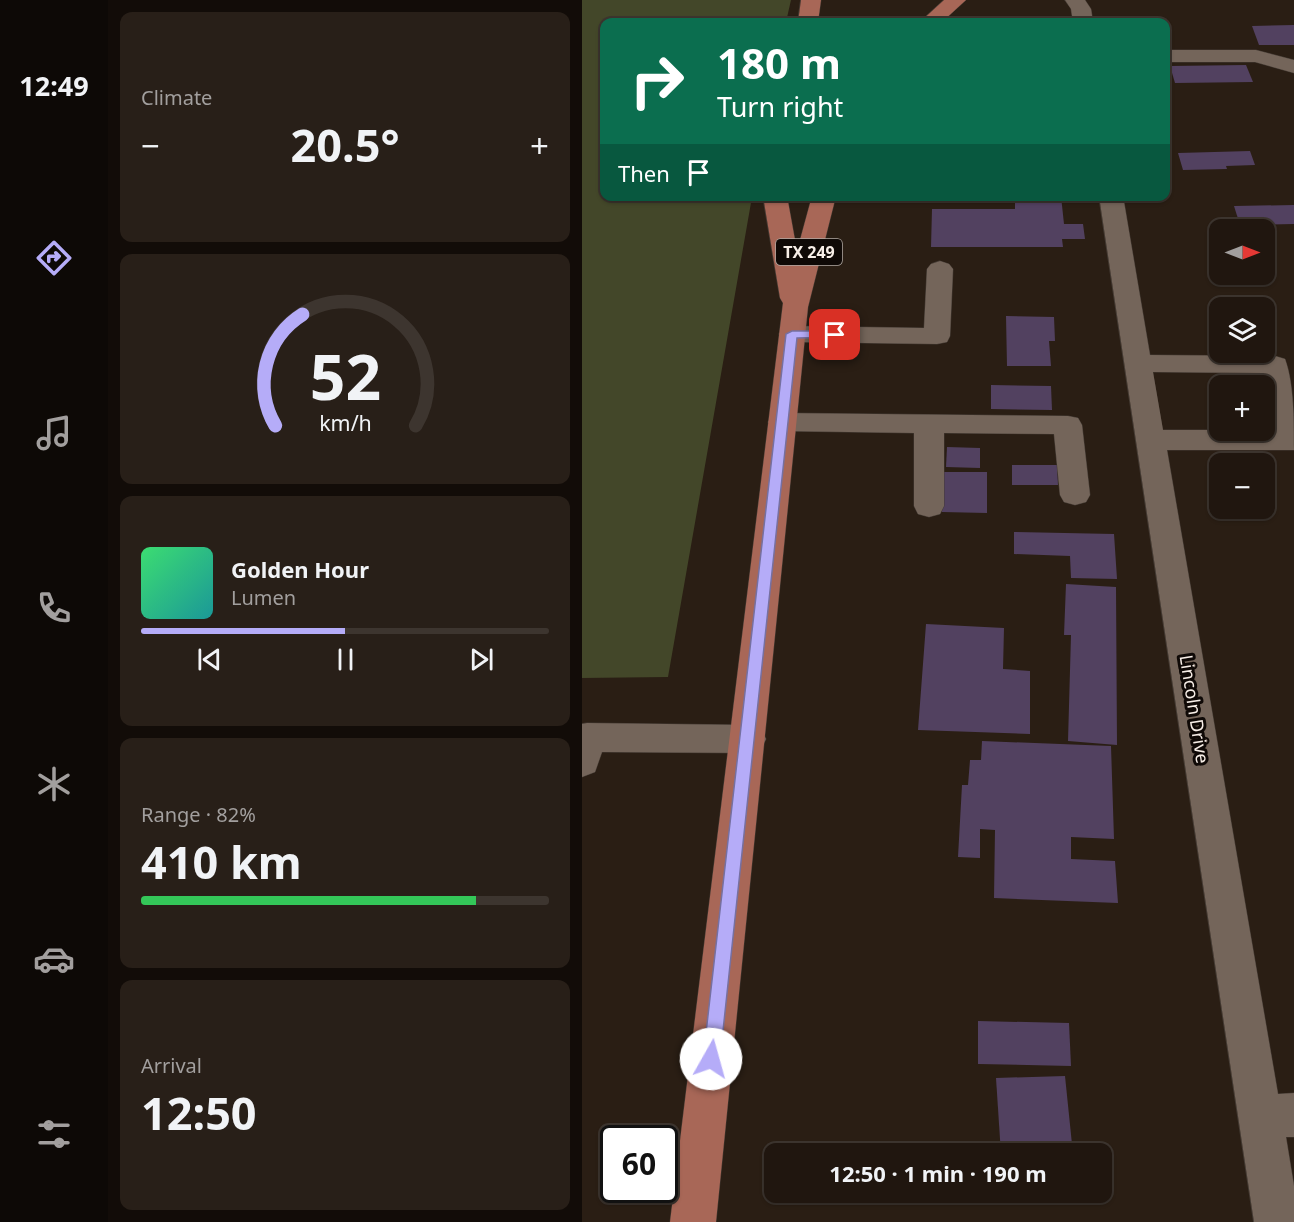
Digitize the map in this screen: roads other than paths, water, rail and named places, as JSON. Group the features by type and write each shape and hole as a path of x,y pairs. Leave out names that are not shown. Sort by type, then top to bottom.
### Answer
{"main road":[{"path":"809,18 811,0"},
{"path":"935,18 956,0"},
{"path":"776,201 793,320"},
{"name":"TX 249","path":"693,1222 793,320 823,201"}],"street":[{"path":"1075,0 1081,9 1082,18"},
{"path":"1170,56 1256,56 1294,67"},
{"name":"Lincoln Drive","path":"1112,201 1151,440 1277,1116 1277,1222"},
{"path":"793,320 937,336 940,269"},
{"path":"1138,363 1275,365 1293,440 1151,440"},
{"path":"783,422 1068,425 1075,495"},
{"path":"929,424 929,506"},
{"path":"582,760 588,736 748,739"}]}
